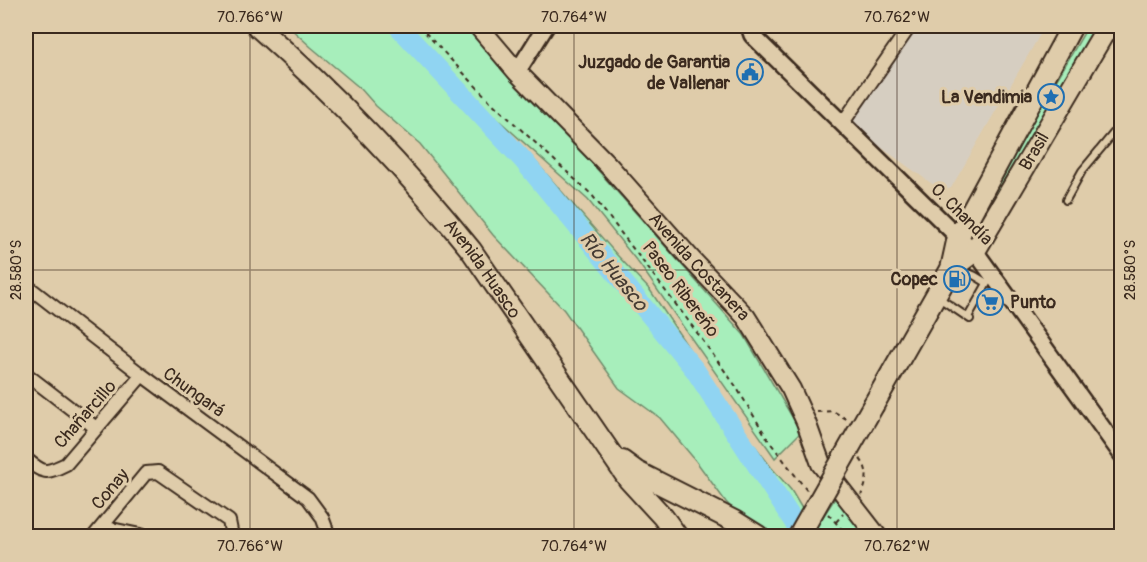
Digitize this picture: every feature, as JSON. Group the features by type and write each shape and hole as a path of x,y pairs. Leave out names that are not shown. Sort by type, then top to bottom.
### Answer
{"main road":[{"name":"Avenida Huasco","path":"257,26 355,117 443,215 471,250 634,487 680,536"},
{"name":"Avenida Costanera","path":"478,26 517,72 608,165 746,317 791,389 821,464 877,537"},
{"name":"Brasil","path":"799,537 874,404 939,297 951,269 958,237 1072,26"},
{"name":"Brasil","path":"951,269 975,251 1108,26"},
{"path":"613,454 637,472 734,521 758,537"},
{"path":"663,517 665,509 671,502 680,498 690,499"}],"street":[{"path":"517,72 546,26"},
{"name":"O. Chandía","path":"749,26 752,35 975,251 989,279 1122,455"},
{"path":"842,124 910,26"},
{"name":"Chungará","path":"26,285 142,375 308,498 322,517 329,537"},
{"path":"26,374 96,428"},
{"name":"Chañarcillo","path":"26,459 40,471 51,471 66,464 142,375"},
{"name":"Conay","path":"98,532 146,473 158,472 229,521 232,537"},
{"path":"98,532 145,537"}],"lane":[{"path":"1066,200 1082,171 1122,123"},
{"path":"967,272 989,279 969,318 939,297 959,273 967,272"}],"path":[{"name":"Paseo Ribereño","path":"419,26 490,101 592,195 687,319 735,385 769,441 808,491"},
{"path":"822,507 848,537"}],"shaded area":[{"path":"916,26 1045,26 951,188 942,191 850,125"}],"green space":[{"path":"288,26 470,26 744,335 801,432 775,458 640,265 588,200 450,74 447,85 508,149 523,147 650,290 743,430 791,490 807,517 821,520 837,495 871,536 759,536 726,502 660,418 619,388 564,310 493,235 420,144"},
{"path":"1088,26 1102,26 977,230 975,220"}],"waterway":[{"name":"Río Huasco","path":"398,26 523,160 695,370 803,536"}],"place":[{"name":"Juzgado de Garantia de Vallenar","path":"750,72"},
{"name":"La Vendimia","path":"1051,97"},
{"name":"Copec","path":"957,279"},
{"name":"Punto","path":"990,302"}]}
